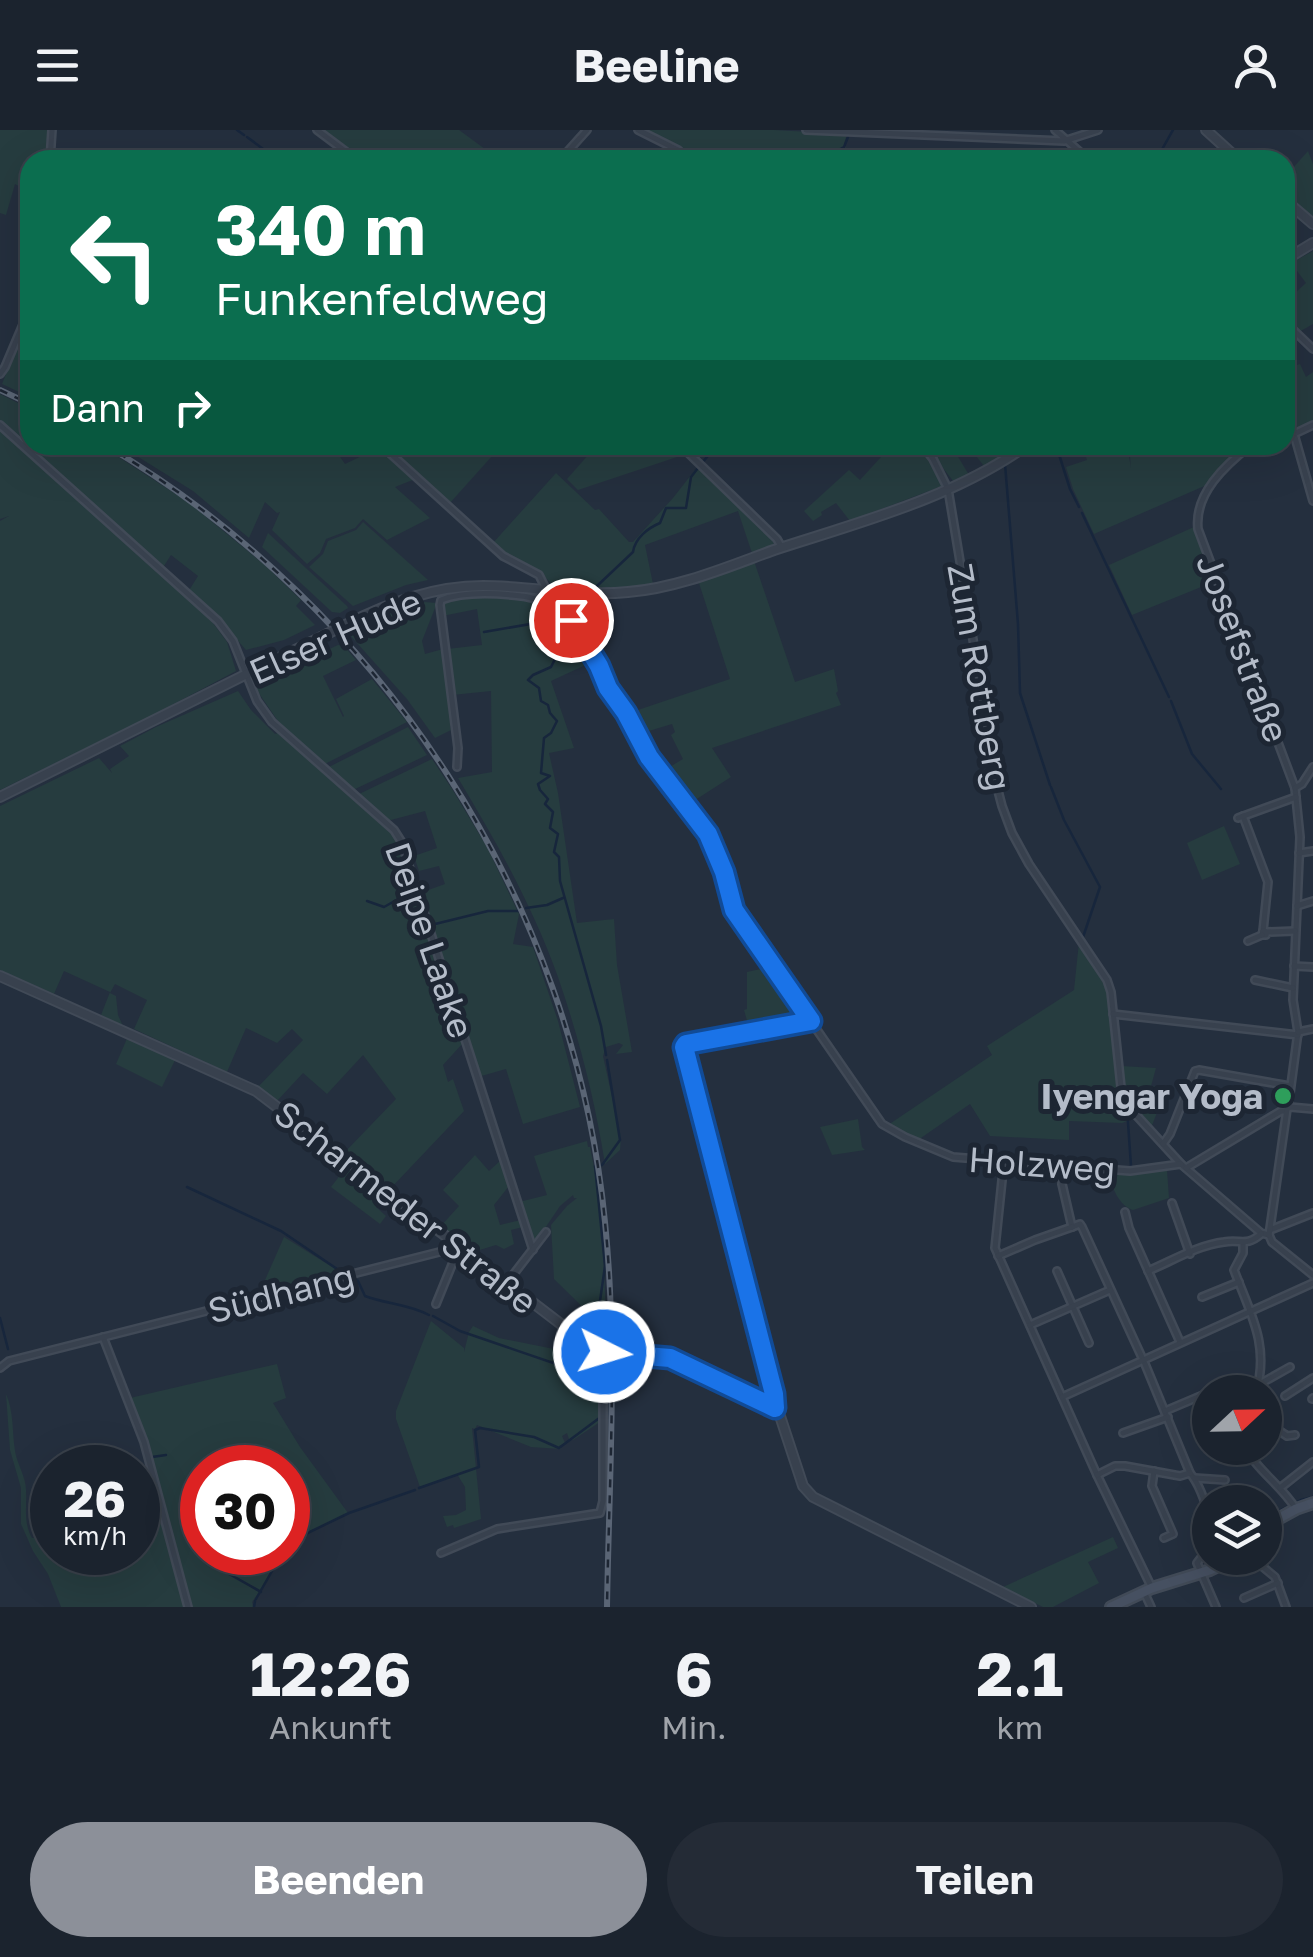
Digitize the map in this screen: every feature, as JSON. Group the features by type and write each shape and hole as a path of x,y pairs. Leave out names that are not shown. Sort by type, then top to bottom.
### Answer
{"main road":[{"path":"1282,1514 1294,1506 1313,1503"},
{"path":"1111,1607 1148,1589 1195,1575"}],"street":[{"path":"317,130 344,150"},
{"path":"569,150 587,130"},
{"path":"638,130 678,150"},
{"path":"806,130 1064,140 1098,130"},
{"path":"1055,130 1076,150"},
{"path":"1211,132 1230,150"},
{"path":"1295,332 1313,349"},
{"path":"0,374 20,333"},
{"name":"Deipe Laake","path":"0,425 20,443"},
{"path":"1295,447 1313,502"},
{"name":"Deipe Laake","path":"33,455 218,621 233,640 257,701 272,722 394,830 401,841 533,1250"},
{"name":"Holzweg","path":"392,455 503,556 539,575 599,666 649,757 708,834 734,910 887,1128 947,1156 1130,1171 1183,1166"},
{"path":"690,455 782,548"},
{"name":"Zum Rottberg","path":"930,455 948,489 990,760 1002,806 1030,864 1107,980 1123,1096 1130,1110 1183,1166 1313,1275"},
{"name":"Elser Hude","path":"0,797 393,603 442,590 482,586 550,594 648,590 948,489 1011,455"},
{"name":"Josefstraße","path":"1241,455 1204,495 1197,510 1198,529 1295,788 1300,853 1293,988 1298,1034 1266,1233"},
{"path":"457,766 442,600 498,594 545,602 550,594"},
{"path":"1295,788 1313,767"},
{"path":"1264,932 1268,882 1240,818 1296,797"},
{"path":"1300,853 1313,852"},
{"path":"1297,906 1313,901"},
{"path":"1248,941 1264,932 1295,930"},
{"path":"1294,966 1313,968"},
{"name":"Scharmeder Straße","path":"0,976 252,1089 570,1332 603,1350 670,1358 775,1408"},
{"path":"1255,980 1293,988"},
{"path":"1113,1014 1298,1034 1313,1029"},
{"path":"811,1021 684,1047 775,1408 803,1486 813,1497 1031,1607"},
{"path":"1162,1144 1170,1134 1194,1072 1290,1086"},
{"path":"1186,1096 1236,1103"},
{"path":"1183,1166 1287,1109 1313,1109"},
{"path":"1004,1161 995,1248 1148,1589 1150,1607"},
{"path":"1064,1166 1062,1184 1072,1227"},
{"path":"1172,1203 1190,1254"},
{"path":"1125,1212 1180,1344"},
{"path":"1148,1271 1228,1241 1251,1242 1313,1212"},
{"path":"998,1256 1080,1224 1196,1485"},
{"path":"506,1284 546,1232"},
{"path":"1243,1243 1243,1253 1235,1268 1252,1312 1262,1360 1259,1375"},
{"path":"436,1304 459,1247"},
{"name":"Südhang","path":"0,1368 9,1361 459,1247"},
{"path":"1057,1271 1089,1344"},
{"path":"1202,1297 1239,1282"},
{"path":"1062,1397 1313,1283"},
{"path":"1030,1325 1110,1290"},
{"path":"103,1337 144,1442 188,1607"},
{"path":"442,1553 497,1529 600,1513 603,1350"},
{"path":"1275,1375 1286,1366"},
{"path":"1289,1396 1313,1378"},
{"path":"1123,1434 1192,1401"},
{"path":"1282,1432 1296,1435"},
{"path":"1282,1486 1312,1461"},
{"path":"1257,1465 1277,1485"},
{"path":"1098,1475 1116,1466 1225,1480"},
{"path":"1154,1471 1152,1486 1175,1534 1164,1538"},
{"path":"1282,1491 1294,1506"},
{"path":"1203,1575 1216,1607"},
{"path":"1273,1575 1286,1607"},
{"path":"1244,1598 1278,1583"}],"green space":[{"path":"0,130 50,130 49,150 20,150 20,187 15,184 6,215 0,213"},
{"path":"319,130 459,130 486,150 346,150"},
{"path":"647,130 847,134 845,150 679,147"},
{"path":"1308,151 1313,164 1313,217 1295,202 1295,166"},
{"path":"1313,251 1313,324 1299,332 1295,328 1295,293 1306,283 1295,268 1295,261"},
{"path":"20,339 20,392 2,384"},
{"path":"1300,364 1306,377 1313,372 1313,422 1295,431 1295,366"},
{"path":"0,394 20,404 20,442 0,424"},
{"path":"0,428 20,446 20,455 30,455 210,619 227,642 236,671 0,790 0,521 9,516 0,519"},
{"path":"35,455 115,455 188,502 266,566 301,600 296,606 315,625 284,640 246,650 188,592 198,576 171,555 162,569"},
{"path":"135,455 339,455 345,464 364,455 389,455 415,479 395,487 430,518 387,540 363,519 355,528 326,539 320,553 307,564 272,530 280,512 265,502 249,538 193,491"},
{"path":"396,455 493,455 449,504"},
{"path":"588,455 683,455 578,490 567,479"},
{"path":"883,455 926,455 942,486 850,521 836,503 813,521 804,511 849,470 860,480"},
{"path":"933,455 957,455 969,475 954,482"},
{"path":"975,455 1002,455 984,466"},
{"path":"1085,455 1129,455 1131,468 1130,455 1237,455 1209,484 1094,534 1066,467 1087,460"},
{"path":"698,466 772,538 774,545 752,553 738,511 645,545 653,584 612,589 554,586 493,543 556,473 633,542"},
{"path":"363,522 428,580 353,606 309,567 323,554 328,541 356,530"},
{"path":"1194,527 1216,581 1132,615 1109,565"},
{"path":"268,533 348,608 332,612 262,547"},
{"path":"754,561 795,682 834,669 841,705 712,748 731,777 689,804 663,771 683,759 671,735 675,732 672,724 639,734 629,713 730,679 698,580"},
{"path":"476,596 539,600 556,608 567,619 592,662 551,681 574,748 549,753 577,923 614,919 617,965 632,1052 616,1054 623,1045 619,1043 606,1047 603,1056 621,1138 620,1150 605,1164 579,1046 548,951 513,875 458,778 492,772 491,691 452,695 447,649 482,645 477,609 442,616 441,605 446,599"},
{"path":"424,602 437,603 422,641 425,654 443,649 454,724 451,730 435,738 407,699 344,632"},
{"path":"338,645 344,646 356,660 323,676 343,717 336,699 372,679 407,722 323,765 282,727 256,689 283,669"},
{"path":"238,691 275,734 280,732 394,834 463,1043 443,1065 448,1082 453,1079 464,1111 390,1189 344,1153 396,1099 363,1055 327,1094 303,1073 277,1101 258,1087 303,1040 292,1029 277,1043 246,1028 227,1072 134,1029 147,1000 115,984 110,993 116,996 123,1026 101,1015 110,992 64,971 54,994 0,970 0,806 99,758 112,773 110,769 129,756 120,746"},
{"path":"408,727 427,755 353,790 327,768"},
{"path":"432,759 487,847 519,914 513,944 533,947 558,1021 580,1107 523,1124 506,1069 478,1077 420,893 445,884 439,866 419,871 414,856 437,848 425,811 387,821 357,795"},
{"path":"1224,826 1240,864 1202,880 1187,843"},
{"path":"1079,942 1109,992 1117,1083 1127,1121 1069,1121 1069,1140 990,1136 970,1104 918,1140 888,1125 992,1055 987,1046 1074,990"},
{"path":"769,967 806,1021 750,1031 744,1010 747,972"},
{"path":"129,1034 177,1056 162,1087 116,1064"},
{"path":"1121,1066 1156,1068 1151,1086 1167,1087 1151,1128 1128,1103"},
{"path":"858,1119 865,1150 832,1155 820,1127"},
{"path":"587,1141 598,1193 602,1242 607,1339 602,1340 599,1323 554,1279 551,1225 577,1198 573,1195 560,1206 533,1246 519,1202 547,1195 534,1156"},
{"path":"475,1155 489,1171 500,1161 509,1186 494,1205 500,1225 521,1220 523,1227 511,1230 514,1244 504,1249 496,1245 473,1252 440,1227 459,1206 443,1190"},
{"path":"348,1165 386,1194 376,1207 386,1216 380,1224 331,1187"},
{"path":"1167,1170 1169,1198 1133,1210 1120,1200 1108,1174 1132,1175"},
{"path":"284,1237 345,1275 258,1296"},
{"path":"431,1321 464,1352 473,1326 499,1338 559,1350 554,1362 601,1378 600,1422 573,1440 567,1433 562,1436 565,1443 559,1446 561,1449 531,1447 477,1425 472,1428 481,1519 454,1528 447,1527 443,1516 466,1510 465,1487 457,1474 420,1487 396,1419"},
{"path":"277,1364 286,1398 273,1403 299,1445 180,1445 180,1564 160,1492 160,1445 147,1445 130,1398"},
{"path":"6,1394 16,1456 26,1485 30,1544 21,1524 21,1488 10,1450"},
{"path":"310,1461 348,1513 310,1531"},
{"path":"160,1514 186,1607 61,1607 48,1575 160,1575"},
{"path":"1113,1537 1118,1548 1088,1562 1099,1583 1053,1607 1043,1607 1003,1587"},
{"path":"183,1575 231,1575 259,1592 253,1607 192,1607"},
{"path":"233,1575 269,1575 260,1590"}],"waterway":[{"path":"237,130 244,135"},
{"path":"1162,150 1173,130"},
{"path":"839,150 850,132"},
{"path":"247,137 265,150"},
{"path":"702,463 709,455"},
{"path":"1018,455 1005,464 1020,693 1050,785"},
{"path":"1059,455 1079,507"},
{"path":"597,586 633,552 643,534 660,523 666,508 686,508 691,477 698,468"},
{"path":"1082,513 1169,697"},
{"path":"570,614 584,599"},
{"path":"484,632 542,622 544,617 550,616 560,623 567,618"},
{"path":"560,623 544,638 555,659 551,667 528,680 539,688 541,701 557,721 544,738 541,773 550,776 538,784 548,799 545,804 553,812 550,828 558,834 554,852 559,857 560,881 606,1055"},
{"path":"1171,701 1192,754 1221,789"},
{"path":"1051,787 1100,887 1082,940"},
{"path":"367,901 384,907 409,893 418,900"},
{"path":"526,908 563,898"},
{"path":"431,925 488,911 519,911"},
{"path":"602,1165 620,1140 607,1060"},
{"path":"1127,1108 1131,1166"},
{"path":"595,1166 605,1266 599,1308 606,1343"},
{"path":"187,1187 281,1231 343,1273"},
{"path":"351,1278 358,1281 365,1296 429,1315"},
{"path":"433,1316 460,1331 600,1379"},
{"path":"0,1318 8,1349"},
{"path":"607,1355 607,1415"},
{"path":"419,1488 479,1467 475,1430 480,1428 534,1437 559,1448 602,1416"},
{"path":"160,1456 166,1455"},
{"path":"310,1532 349,1513 415,1490"},
{"path":"1282,1510 1313,1497"},
{"path":"231,1575 261,1592"},
{"path":"256,1599 270,1575"},
{"path":"254,1607 255,1601"}],"railway":[{"path":"0,390 20,399"},
{"path":"120,455 205,512 296,590 377,678 447,774 506,878 553,988 586,1103 605,1222 612,1366 607,1607"}],"place":[{"name":"Iyengar Yoga","path":"1283,1096"}],"route":[{"path":"571,620 649,757 708,834 734,910 811,1021 684,1046 775,1408 677,1360 604,1352"}]}
